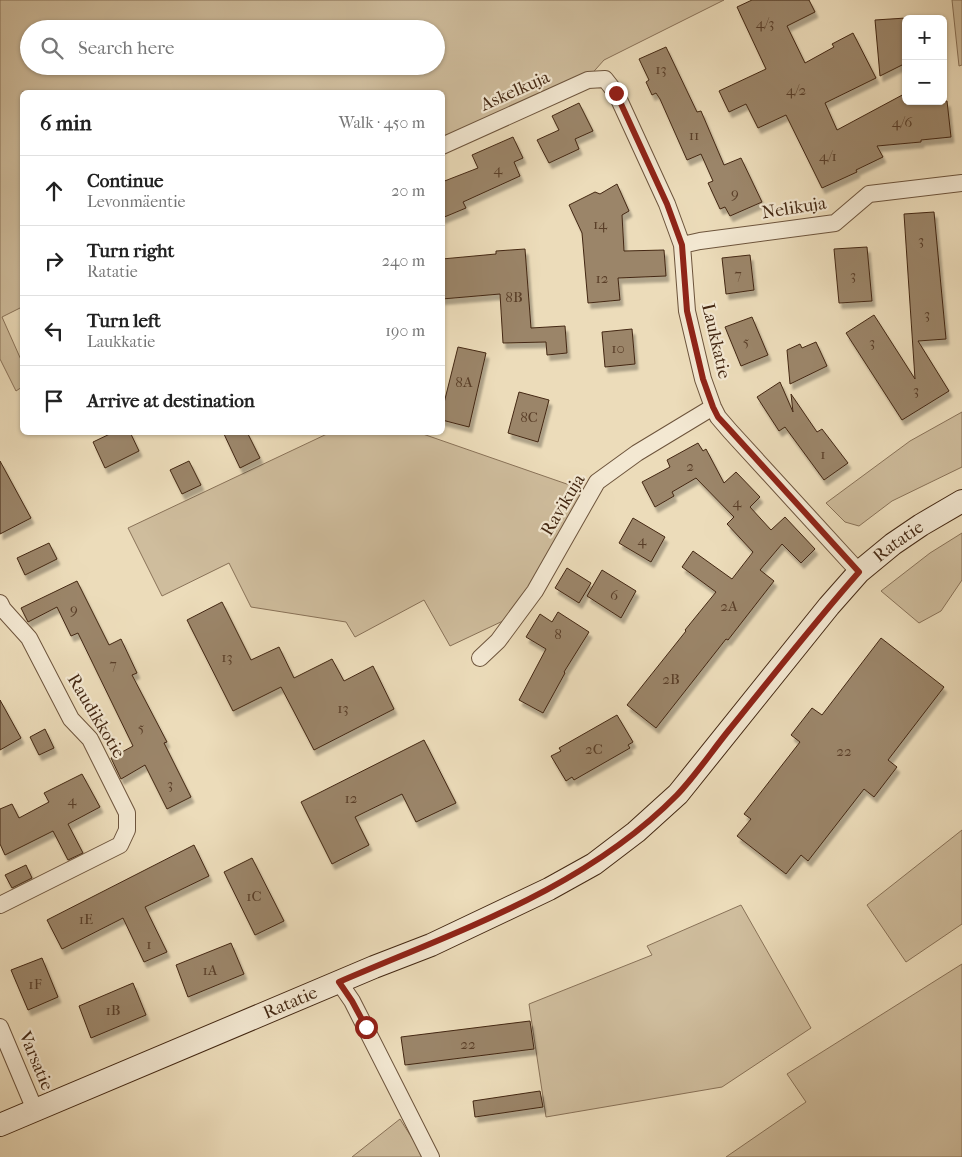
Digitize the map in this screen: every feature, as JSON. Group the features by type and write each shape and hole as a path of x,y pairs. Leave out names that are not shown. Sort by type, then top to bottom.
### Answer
{"street":[{"name":"Askelkuja","path":"445,145 588,80 605,79"},
{"name":"Laukkatie","path":"605,79 616,93 667,204 682,245 687,311 703,379 718,417 859,572"},
{"name":"Nelikuja","path":"682,245 835,223 869,194 962,183"},
{"name":"Ravikuja","path":"480,658 498,641 535,591 597,482 637,453 713,407"},
{"name":"Ratatie","path":"0,1125 431,945 549,889 594,864 636,832 678,794 829,606 859,572 921,524 962,501"},
{"name":"Raudikkotie","path":"0,603 3,609 29,638 71,719 90,739 127,813 128,830 120,845 0,905"},
{"path":"339,982 352,1001 431,1157"},
{"name":"Varsatie","path":"0,1027 35,1110"}],"shaded area":[{"path":"0,0 724,0 604,60 588,78 445,144 445,90 20,90 20,308 2,317 20,358 20,388 16,391 0,359"},
{"path":"952,0 962,0 962,65 959,66"},
{"path":"962,412 962,467 892,501 859,526 845,522 826,503 910,441"},
{"path":"325,435 426,435 584,490 530,587 505,620 450,646 424,600 355,637 346,622 251,607 229,563 162,596 128,528"},
{"path":"962,533 962,580 941,611 919,623 881,591 930,553"},
{"path":"962,830 962,924 906,962 867,905"},
{"path":"741,905 811,1028 722,1087 546,1117 529,1004 652,955 647,946"},
{"path":"962,964 962,1157 726,1157 806,1102 787,1074"},
{"path":"400,1119 424,1157 352,1157"}],"building":[{"path":"752,0 809,0 815,12 787,26 805,63 834,47 832,44 853,33 876,78 825,103 837,130 902,95 902,105 947,105 947,101 951,137 877,146 883,157 856,170 857,172 822,188 786,115 758,128 746,104 729,112 719,91 766,69 737,7"},
{"path":"902,18 902,65 880,76 875,20"},
{"path":"666,47 697,112 701,111 724,165 741,158 762,202 730,216 725,207 720,209 708,183 713,181 701,154 687,160 660,99 656,93 652,95 646,82 649,80 639,59"},
{"path":"579,103 593,131 575,139 579,149 549,163 537,140 559,130 552,116"},
{"path":"513,137 523,158 514,162 520,176 463,202 466,208 445,217 445,181 478,168 472,155"},
{"path":"617,184 629,211 622,215 624,251 664,250 666,276 618,278 620,300 588,303 582,233 569,205 595,192 600,194"},
{"path":"934,212 946,339 918,341 949,391 902,420 846,333 874,315 915,379 904,214"},
{"path":"867,247 872,301 839,303 834,249"},
{"path":"525,249 531,328 565,326 567,353 547,355 546,342 503,343 500,294 445,299 445,259 496,254 496,251"},
{"path":"750,255 754,290 726,294 722,258"},
{"path":"752,317 768,355 741,366 725,327"},
{"path":"632,329 635,364 605,367 602,332"},
{"path":"816,342 827,366 790,384 787,350 800,344 802,348"},
{"path":"458,347 486,353 469,427 445,421 445,399"},
{"path":"780,382 793,412 791,394 817,432 822,429 848,463 824,480 785,427 779,431 757,397"},
{"path":"519,392 549,400 538,442 508,433"},
{"path":"108,435 131,435 139,451 105,468 93,442"},
{"path":"224,435 248,435 260,458 240,468"},
{"path":"698,443 703,451 706,449 724,483 736,472 760,497 750,507 771,530 785,517 815,549 801,563 782,544 760,570 774,581 656,728 627,705 716,592 682,567 693,551 732,579 753,552 727,524 734,517 696,478 672,492 674,496 655,507 642,482 670,467 667,460"},
{"path":"0,461 31,518 0,534"},
{"path":"189,461 201,485 182,494 170,470"},
{"path":"633,518 665,537 651,562 619,543"},
{"path":"49,543 57,559 25,575 17,558"},
{"path":"567,568 591,583 579,603 555,588"},
{"path":"602,570 636,591 621,618 587,596"},
{"path":"77,581 109,645 121,639 137,673 132,675 167,742 164,743 191,797 167,809 145,765 121,779 111,758 133,746 78,633 71,636 57,607 28,622 21,608"},
{"path":"222,602 251,660 279,647 294,678 332,659 344,681 373,666 394,709 314,750 281,687 233,711 187,620"},
{"path":"558,612 589,632 564,672 543,713 519,700 546,649 526,637 540,614 552,622"},
{"path":"881,638 944,687 888,760 897,767 874,797 864,789 808,861 801,855 786,874 737,836 751,819 744,814 800,742 791,735 812,708 822,715"},
{"path":"0,700 21,738 0,750"},
{"path":"617,715 633,742 628,745 630,748 574,780 572,777 566,781 551,756 561,751 559,748"},
{"path":"45,729 54,748 39,755 30,737"},
{"path":"424,740 456,803 416,822 402,794 355,817 369,845 332,864 301,802"},
{"path":"82,774 100,807 68,824 83,853 68,860 53,831 5,855 0,844 0,809 12,804 19,818 49,802 44,793"},
{"path":"194,845 209,876 145,907 167,952 144,962 123,918 62,949 47,920"},
{"path":"252,858 284,921 255,935 224,872"},
{"path":"26,865 32,878 12,888 5,875"},
{"path":"231,943 244,974 188,997 176,965"},
{"path":"42,958 58,997 28,1010 11,970"},
{"path":"133,983 146,1015 91,1038 79,1006"},
{"path":"530,1021 534,1049 405,1065 401,1037"},
{"path":"540,1091 543,1107 475,1117 473,1101"}],"route":[{"path":"366,1027 339,982 431,945 549,889 594,864 636,832 678,794 829,606 859,572 718,417 707,393 687,311 682,245 667,204 616,93"}]}
